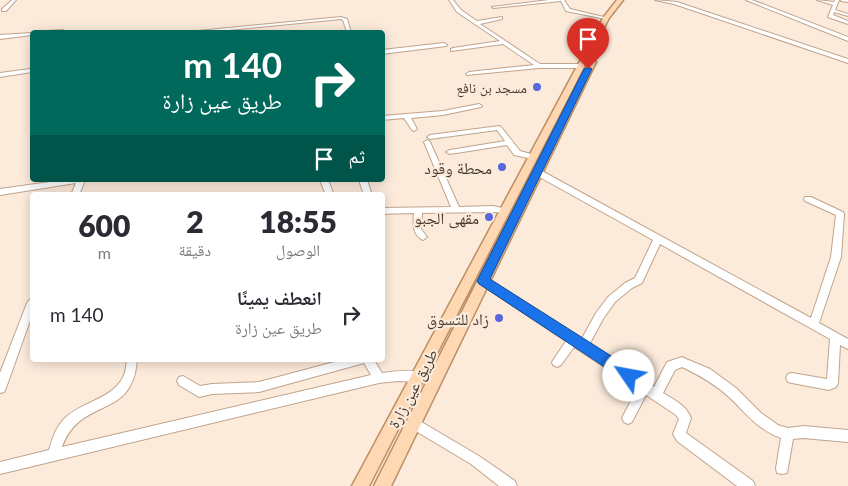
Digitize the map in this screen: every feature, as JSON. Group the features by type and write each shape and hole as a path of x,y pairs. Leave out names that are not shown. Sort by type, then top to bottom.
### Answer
{"main road":[{"name":"طريق عين زارة","path":"360,486 606,18 620,0"},
{"name":"طريق عين زارة","path":"382,486 612,18 627,0"}],"street":[{"path":"4,10 14,0"},
{"path":"451,0 460,11 539,66"},
{"path":"494,7 562,0 568,10 606,18"},
{"path":"657,0 675,2 848,61"},
{"path":"748,0 848,39"},
{"path":"820,0 836,2 830,16 848,23"},
{"path":"844,0 848,1"},
{"path":"832,10 848,15"},
{"path":"218,30 341,18 345,19 348,30"},
{"path":"476,23 500,18"},
{"path":"0,37 30,34"},
{"path":"453,50 504,42"},
{"path":"385,52 444,45"},
{"path":"469,74 539,66 581,66"},
{"path":"0,75 30,71"},
{"path":"385,117 407,117 479,106"},
{"path":"407,117 414,129"},
{"path":"456,210 429,140 498,127 518,154 532,157"},
{"path":"450,152 510,142"},
{"path":"534,177 551,182 848,344"},
{"path":"0,192 67,182"},
{"path":"808,198 840,214 836,257 814,324"},
{"path":"385,211 504,211"},
{"path":"418,211 417,229 423,238"},
{"path":"557,362 578,343 607,303 625,287 639,280 658,239"},
{"path":"483,281 645,386 683,414 685,418 679,434 685,442 748,486"},
{"path":"0,388 30,308"},
{"path":"792,378 829,385 832,382 835,336"},
{"path":"53,456 68,423 123,389 130,378 132,362"},
{"path":"184,381 199,392 212,389 250,388 352,362"},
{"path":"369,362 379,378"},
{"path":"656,394 671,366 677,362 690,365 706,373 732,392 757,417 775,430 788,434 803,432 848,436"},
{"path":"0,468 379,378 398,376 418,377"},
{"path":"628,418 645,386"},
{"path":"413,423 475,460 507,485"},
{"path":"782,468 788,434"}],"place":[{"name":"مسجد بن نافع","path":"537,87"},
{"name":"محطة وقود","path":"502,167"},
{"name":"مقهى الجبو","path":"489,217"},
{"name":"زاد للتسوق","path":"499,318"}],"route":[{"path":"588,69 483,281 629,376"}]}
